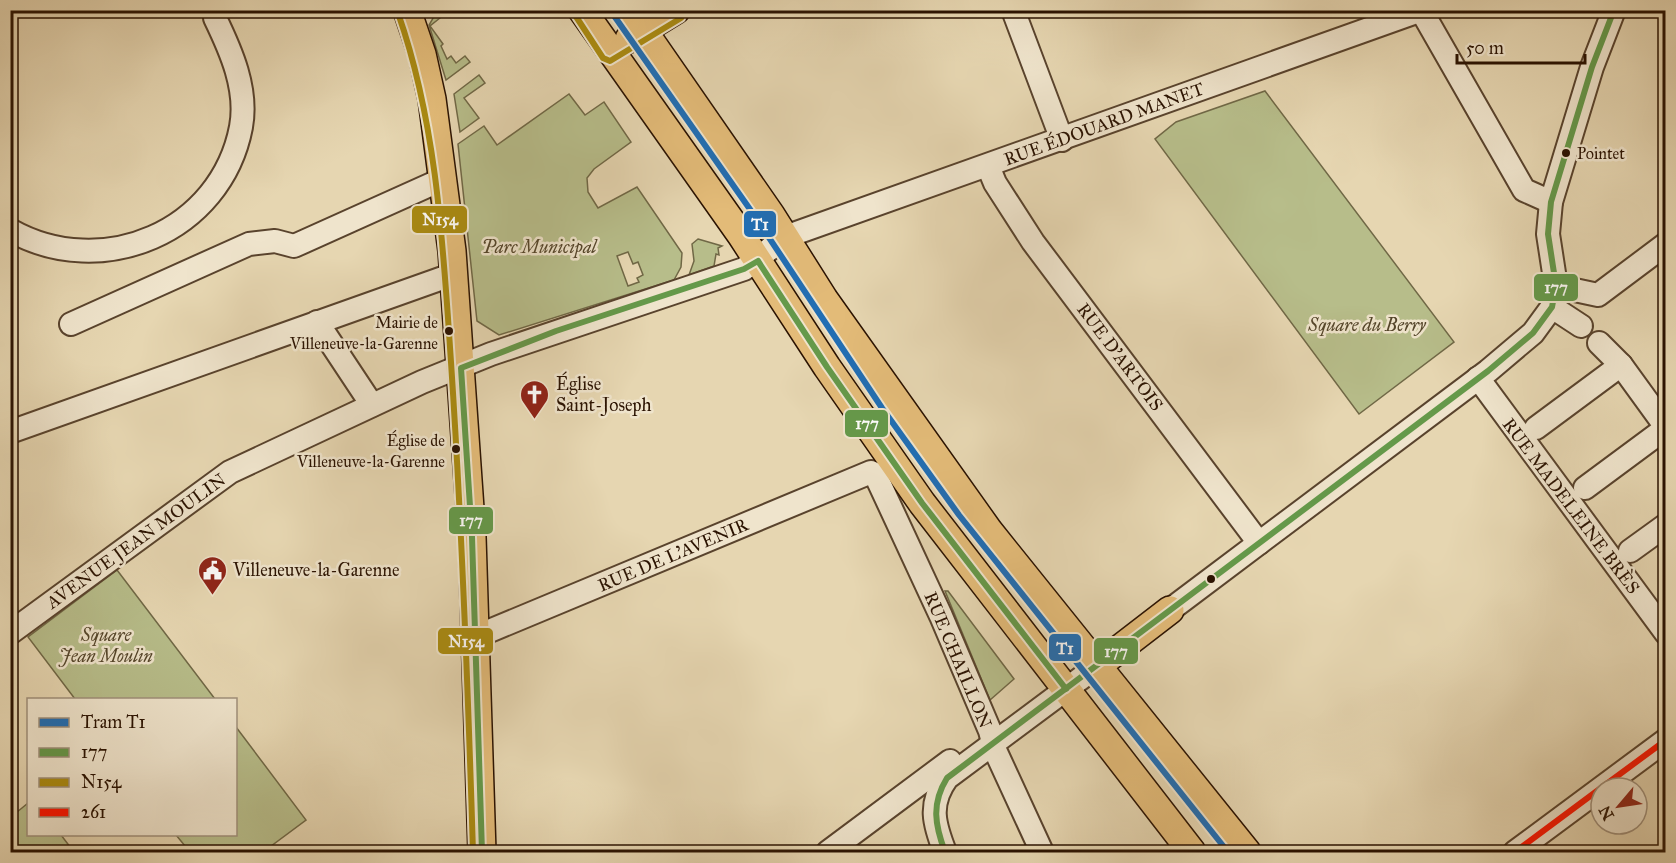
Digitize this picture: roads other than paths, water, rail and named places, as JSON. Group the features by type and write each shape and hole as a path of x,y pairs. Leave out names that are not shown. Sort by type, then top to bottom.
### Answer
{"main road":[{"path":"407,10 422,54 443,179 454,274 472,526 482,852"},
{"path":"582,10 610,52 635,82 758,261 826,367 922,503 1192,852"},
{"path":"610,52 636,20 676,10"},
{"path":"636,20 908,420 989,531 1246,852"},
{"path":"1096,667 1170,610"}],"street":[{"path":"10,230 30,242 62,251 98,253 137,245 174,226 208,198 233,152 242,126 241,93 237,68 215,18 215,10"},
{"path":"1013,10 1062,140"},
{"path":"1170,610 1478,378 1533,333 1554,296 1548,234 1551,202 1592,67 1614,10"},
{"path":"1421,11 1524,190 1551,202"},
{"name":"RUE ÉDOUARD MANET","path":"785,237 1421,11"},
{"name":"RUE D'ARTOIS","path":"988,166 995,183 1034,242 1259,543"},
{"path":"71,324 249,244 275,241 294,246 443,179"},
{"name":"AVENUE JEAN MOULIN","path":"10,633 218,479 422,382 545,335 744,269 758,261 785,237"},
{"path":"1554,296 1598,295 1665,244"},
{"path":"10,432 454,274"},
{"path":"1554,296 1581,326"},
{"path":"317,322 372,405"},
{"path":"1585,488 1665,427 1621,365 1599,343"},
{"path":"1536,428 1621,365"},
{"name":"RUE MADELEINE BRÈS","path":"1478,378 1665,633"},
{"name":"RUE DE L'AVENIR","path":"475,637 871,472"},
{"name":"RUE CHAILLON","path":"871,472 880,479 1042,852"},
{"path":"1630,551 1665,525"},
{"path":"828,852 991,737 1096,667"},
{"path":"945,852 934,824 933,809 940,788 947,778 991,737"},
{"path":"1515,852 1665,740"}],"tram line":[{"name":"T1","path":"610,10 754,215 882,408 959,515 1228,852"}],"place":[{"name":"Pointet","path":"1566,153"},
{"name":"Mairie de Villeneuve-la-Garenne","path":"449,331"},
{"name":"Église Saint-Joseph","path":"535,420"},
{"name":"Église de Villeneuve-la-Garenne","path":"456,449"},
{"name":"Villeneuve-la-Garenne","path":"212,596"}],"park label":[{"name":"Parc Municipal","path":"539,247"},
{"name":"Square du Berry","path":"1367,325"},
{"name":"Square Jean Moulin","path":"106,645"}]}
